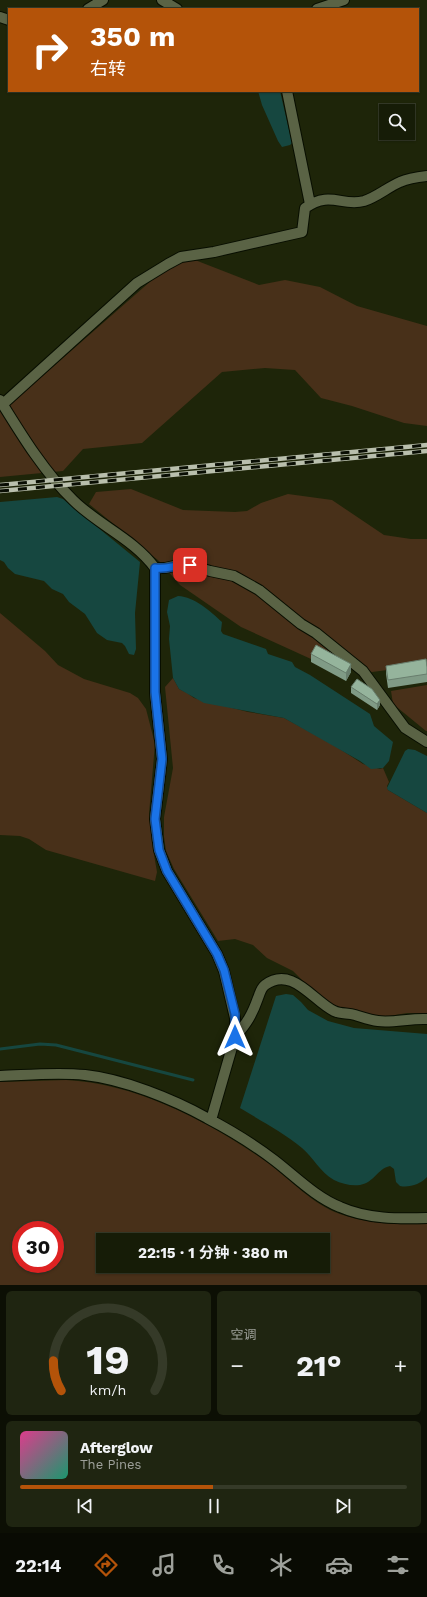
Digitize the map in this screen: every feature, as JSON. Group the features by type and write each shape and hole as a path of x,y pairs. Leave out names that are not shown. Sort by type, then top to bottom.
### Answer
{"street":[{"path":"90,8 102,0"},
{"path":"162,0 174,8"},
{"path":"320,8 344,0"},
{"path":"287,92 310,204"},
{"path":"211,1120 235,1037 235,1014 224,970 217,954 167,871 159,850 155,819 162,759 155,692 155,568 142,553 69,496 47,471 1,402 137,283 181,257 214,252 302,232 305,208 310,204 323,199 354,202 366,200 399,182 427,176"},
{"path":"155,568 165,568 183,564 190,565 234,576 259,590 363,671 405,728 427,742"},
{"path":"235,1037 252,1016 262,987 272,981 277,980 298,983 322,1004 337,1012 354,1014 379,1022 415,1018 427,1019"},
{"path":"0,1076 66,1074 100,1077 117,1081 151,1093 211,1120 263,1152 303,1184 333,1204 353,1211 377,1216 393,1218 427,1218"}],"shaded area":[{"path":"185,260 195,260 259,285 285,280 320,287 357,306 427,326 427,426 404,423 352,406 321,398 295,370 265,368 222,372 142,443 83,449 63,471 0,477 0,411 23,393 160,273"},
{"path":"131,489 183,510 247,511 261,503 288,494 332,500 384,535 411,539 427,539 427,665 372,672 351,668 311,659 241,627 180,585 159,561 89,504 96,492"},
{"path":"0,613 45,651 58,665 84,679 130,693 138,698 146,709 155,744 149,814 157,872 155,881 46,850 29,839 20,836 0,835"},
{"path":"173,678 179,689 194,698 248,712 284,718 332,744 363,764 380,769 383,768 389,782 387,786 388,790 427,813 427,1013 407,1013 383,1017 342,1010 329,1004 293,971 267,958 253,945 235,939 218,941 174,869 166,851 164,817 173,768 165,687"},
{"path":"427,685 426,731 393,704 391,691"},
{"path":"66,1080 92,1083 146,1097 198,1120 246,1148 268,1163 311,1198 330,1210 372,1222 427,1224 427,1285 0,1285 0,1082"}],"water":[{"path":"258,92 280,92 292,143 290,145 282,147 262,105"},
{"path":"57,497 63,499 140,562 135,613 136,649 134,655 129,654 122,643 107,640 97,633 85,614 69,602 63,594 52,589 44,581 15,574 4,562 0,560 0,502"},
{"path":"178,596 190,599 202,605 212,613 222,622 221,631 223,634 266,649 268,654 292,662 295,667 370,714 374,726 393,742 389,761 383,768 371,769 360,761 284,718 204,703 179,689 173,678 169,639 170,626 167,612 169,600"},
{"path":"408,749 415,750 427,756 427,813 387,788 405,751"},
{"path":"286,994 293,995 308,1010 328,1021 354,1028 427,1034 427,1177 411,1186 400,1186 396,1182 394,1169 390,1166 382,1170 369,1181 360,1185 343,1184 329,1177 295,1142 240,1108 276,996"}],"building":[{"path":"316,645 351,664 346,673 311,654"},
{"path":"426,659 427,674 388,680 386,666"},
{"path":"357,679 372,689 380,700 377,704 351,687"}],"waterway":[{"path":"0,1049 40,1044 56,1045 193,1080"}],"railway":[{"path":"0,485 427,445"},
{"path":"0,491 427,451"}],"route":[{"path":"190,565 183,564 158,569 155,568 155,692 162,759 155,811 155,826 159,850 167,871 217,954 224,970 235,1014 235,1037"}]}
